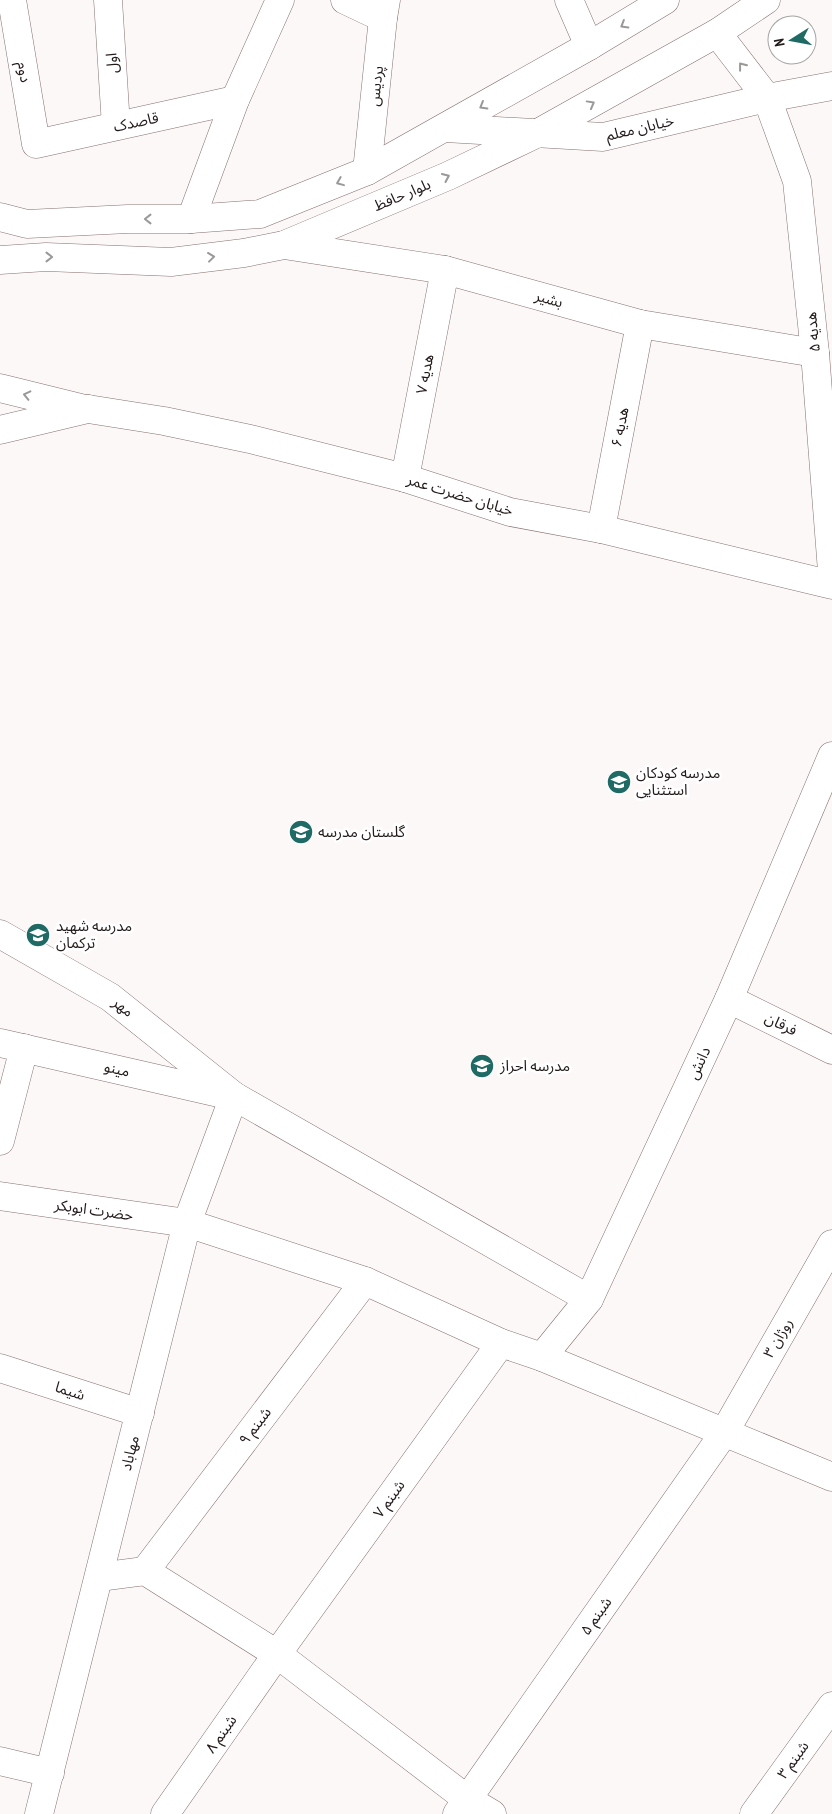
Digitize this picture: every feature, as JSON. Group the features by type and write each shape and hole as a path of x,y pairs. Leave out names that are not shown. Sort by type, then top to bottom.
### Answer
{"street":[{"name":"دوم","path":"12,0 36,144"},
{"name":"اول","path":"108,0 116,126"},
{"path":"191,219 235,100 280,0"},
{"path":"344,0 385,9"},
{"path":"569,0 589,46"},
{"path":"0,217 27,224 128,219 191,219 260,214 367,171 589,46 666,0"},
{"name":"بلوار حافظ","path":"0,260 46,257 171,262 244,253 284,245 448,176 540,132 717,33 766,0"},
{"name":"پردیس","path":"367,171 385,9"},
{"name":"هدیه ۵","path":"717,33 767,98 797,181 816,353 832,571"},
{"name":"خیابان معلم","path":"445,128 603,137 767,98 832,86"},
{"name":"قاصدک","path":"36,144 235,100"},
{"name":"بشیر","path":"284,245 445,270 640,324 816,353"},
{"name":"هدیه ۷","path":"405,478 445,270"},
{"name":"هدیه ۶","path":"601,529 640,324"},
{"name":"خیابان حضرت عمر","path":"0,388 88,409 164,421 250,439 405,478 510,512 601,529 832,585"},
{"path":"0,430 88,409"},
{"name":"دانش","path":"542,1357 589,1299 730,999 832,756"},
{"name":"مهر","path":"0,934 110,997 234,1096"},
{"name":"فرقان","path":"730,999 832,1050"},
{"path":"0,1141 12,1046"},
{"name":"مینو","path":"12,1046 234,1096"},
{"path":"234,1096 589,1299"},
{"name":"مهاباد","path":"39,1814 188,1224 234,1096"},
{"name":"حضرت ابوبکر","path":"0,1196 188,1224 365,1281 501,1343 542,1357 832,1477"},
{"name":"روژان ۳","path":"724,1433 832,1244"},
{"name":"شبنم ۹","path":"145,1571 365,1281"},
{"name":"شبنم ۷","path":"277,1654 501,1343"},
{"name":"شیما","path":"0,1368 140,1413"},
{"name":"شبنم ۵","path":"462,1807 724,1433"},
{"path":"99,1577 145,1571 277,1654 462,1807 492,1814"},
{"name":"شبنم ۸","path":"165,1814 277,1654"},
{"name":"شبنم ۳","path":"754,1814 832,1706"},
{"path":"0,1761 50,1773"}],"place":[{"name":"مدرسه کودکان استثنایی","path":"619,782"},
{"name":"گلستان مدرسه","path":"301,832"},
{"name":"مدرسه شهید ترکمان","path":"38,935"},
{"name":"مدرسه احراز","path":"482,1066"}]}
